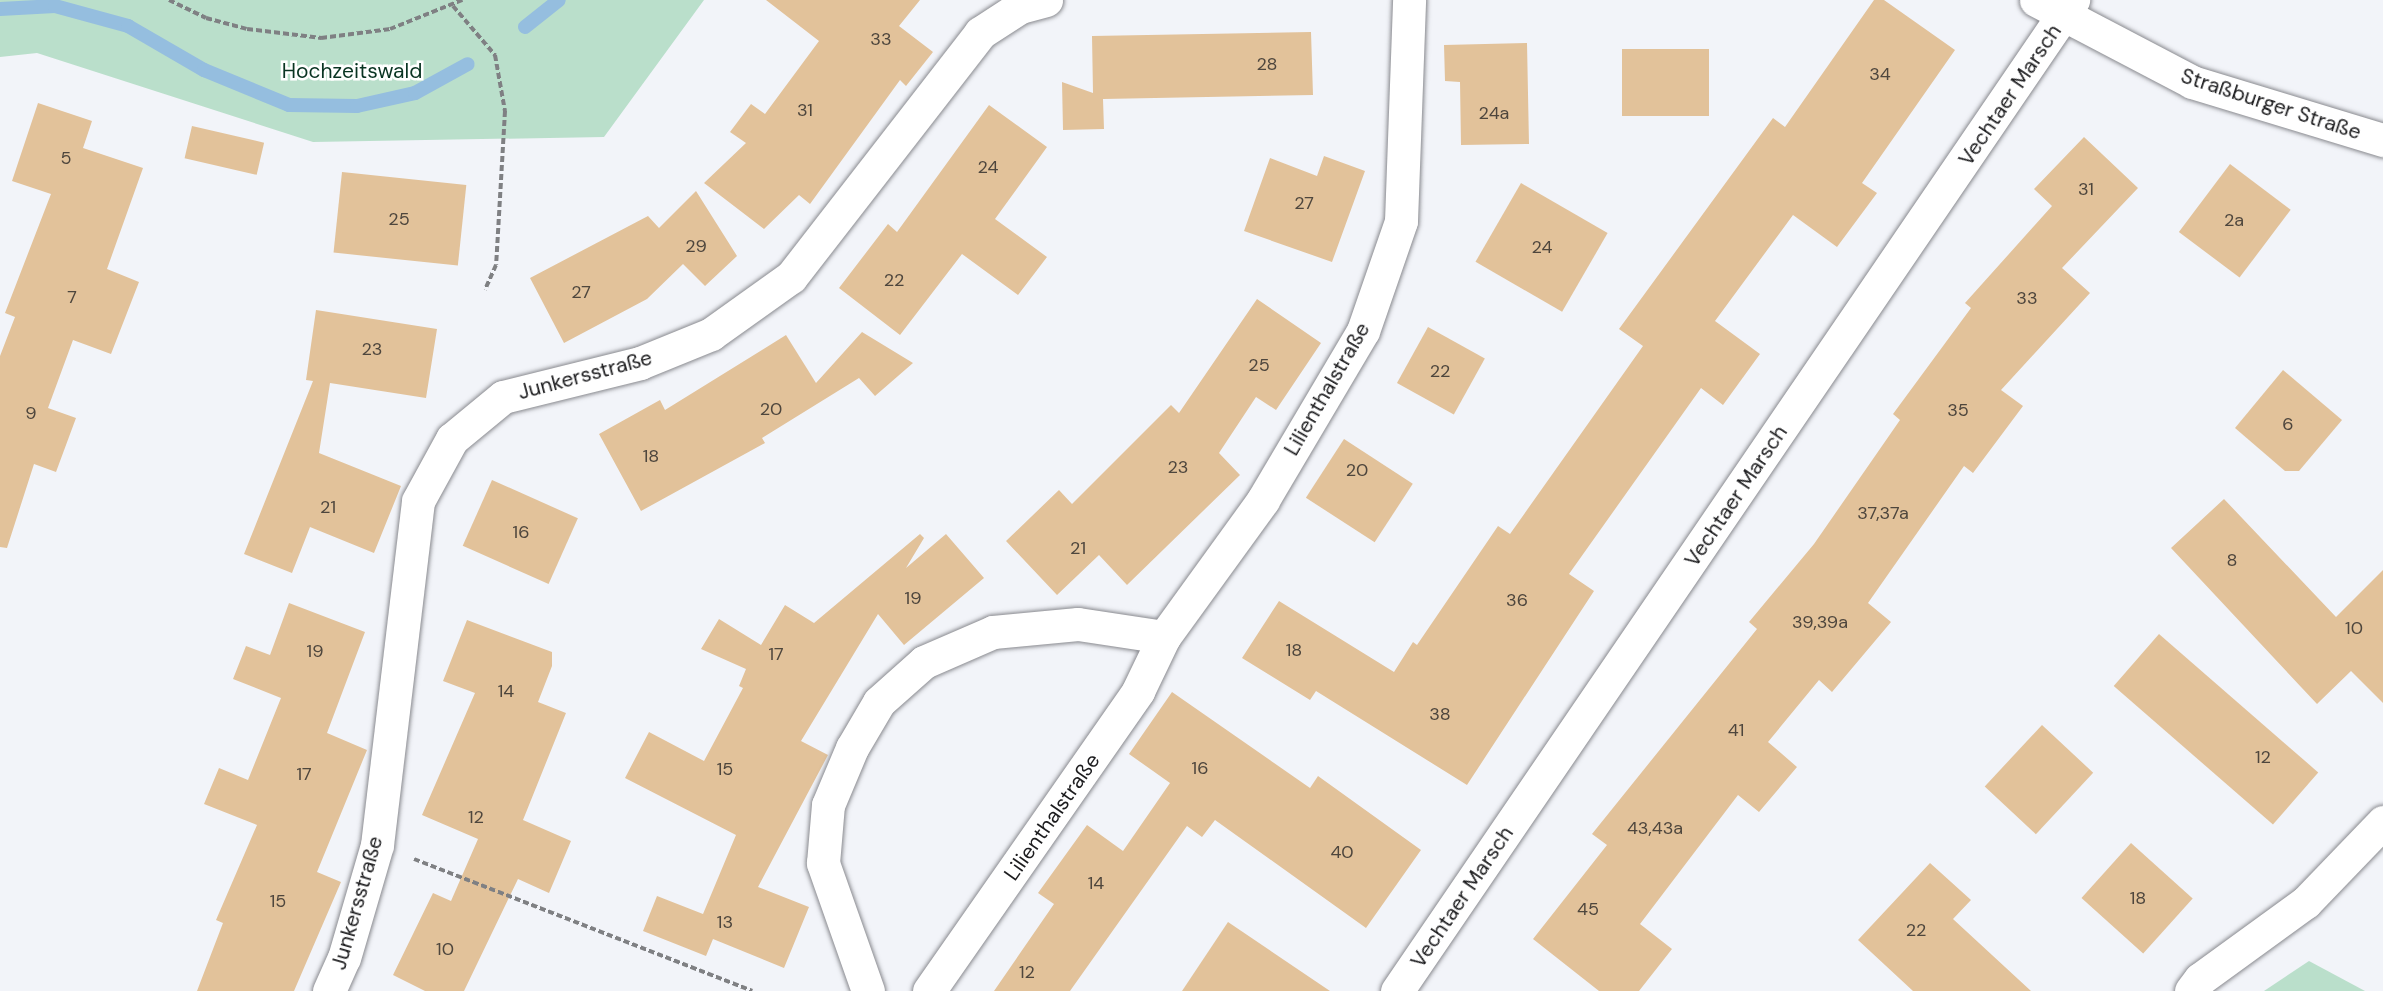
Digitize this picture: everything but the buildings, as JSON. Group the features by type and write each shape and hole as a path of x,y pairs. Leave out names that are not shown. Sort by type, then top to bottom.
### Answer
{"street":[{"name":"Junkersstraße","path":"329,991 344,958 377,845 418,501 452,439 502,397 640,363 711,333 791,277 980,33 1020,7 1046,0"},
{"name":"Lilienthalstraße","path":"929,991 1138,691 1164,637 1263,500 1364,331 1401,221 1408,0"},
{"path":"2036,0 2068,9"},
{"name":"Straßburger Straße","path":"2068,9 2192,82 2383,140"},
{"name":"Vechtaer Marsch","path":"1397,991 2068,9"},
{"path":"868,991 823,863 828,805 852,748 879,702 924,662 993,632 1078,624 1164,637"},
{"path":"2191,991 2200,979 2306,902 2383,822"}],"path":[{"path":"169,0 207,18 247,29 321,38 390,29 453,6 462,0"},
{"path":"453,6 495,56 505,111 496,266 485,290"},
{"path":"377,845 752,991"}],"green space":[{"name":"Hochzeitswald","path":"0,0 704,0 604,137 313,142 37,53 0,57"},
{"path":"2309,961 2365,991 2264,991"}],"waterway":[{"path":"525,27 559,0"},
{"path":"0,9 55,6 128,26 204,70 289,105 357,106 415,93 468,64"}]}
